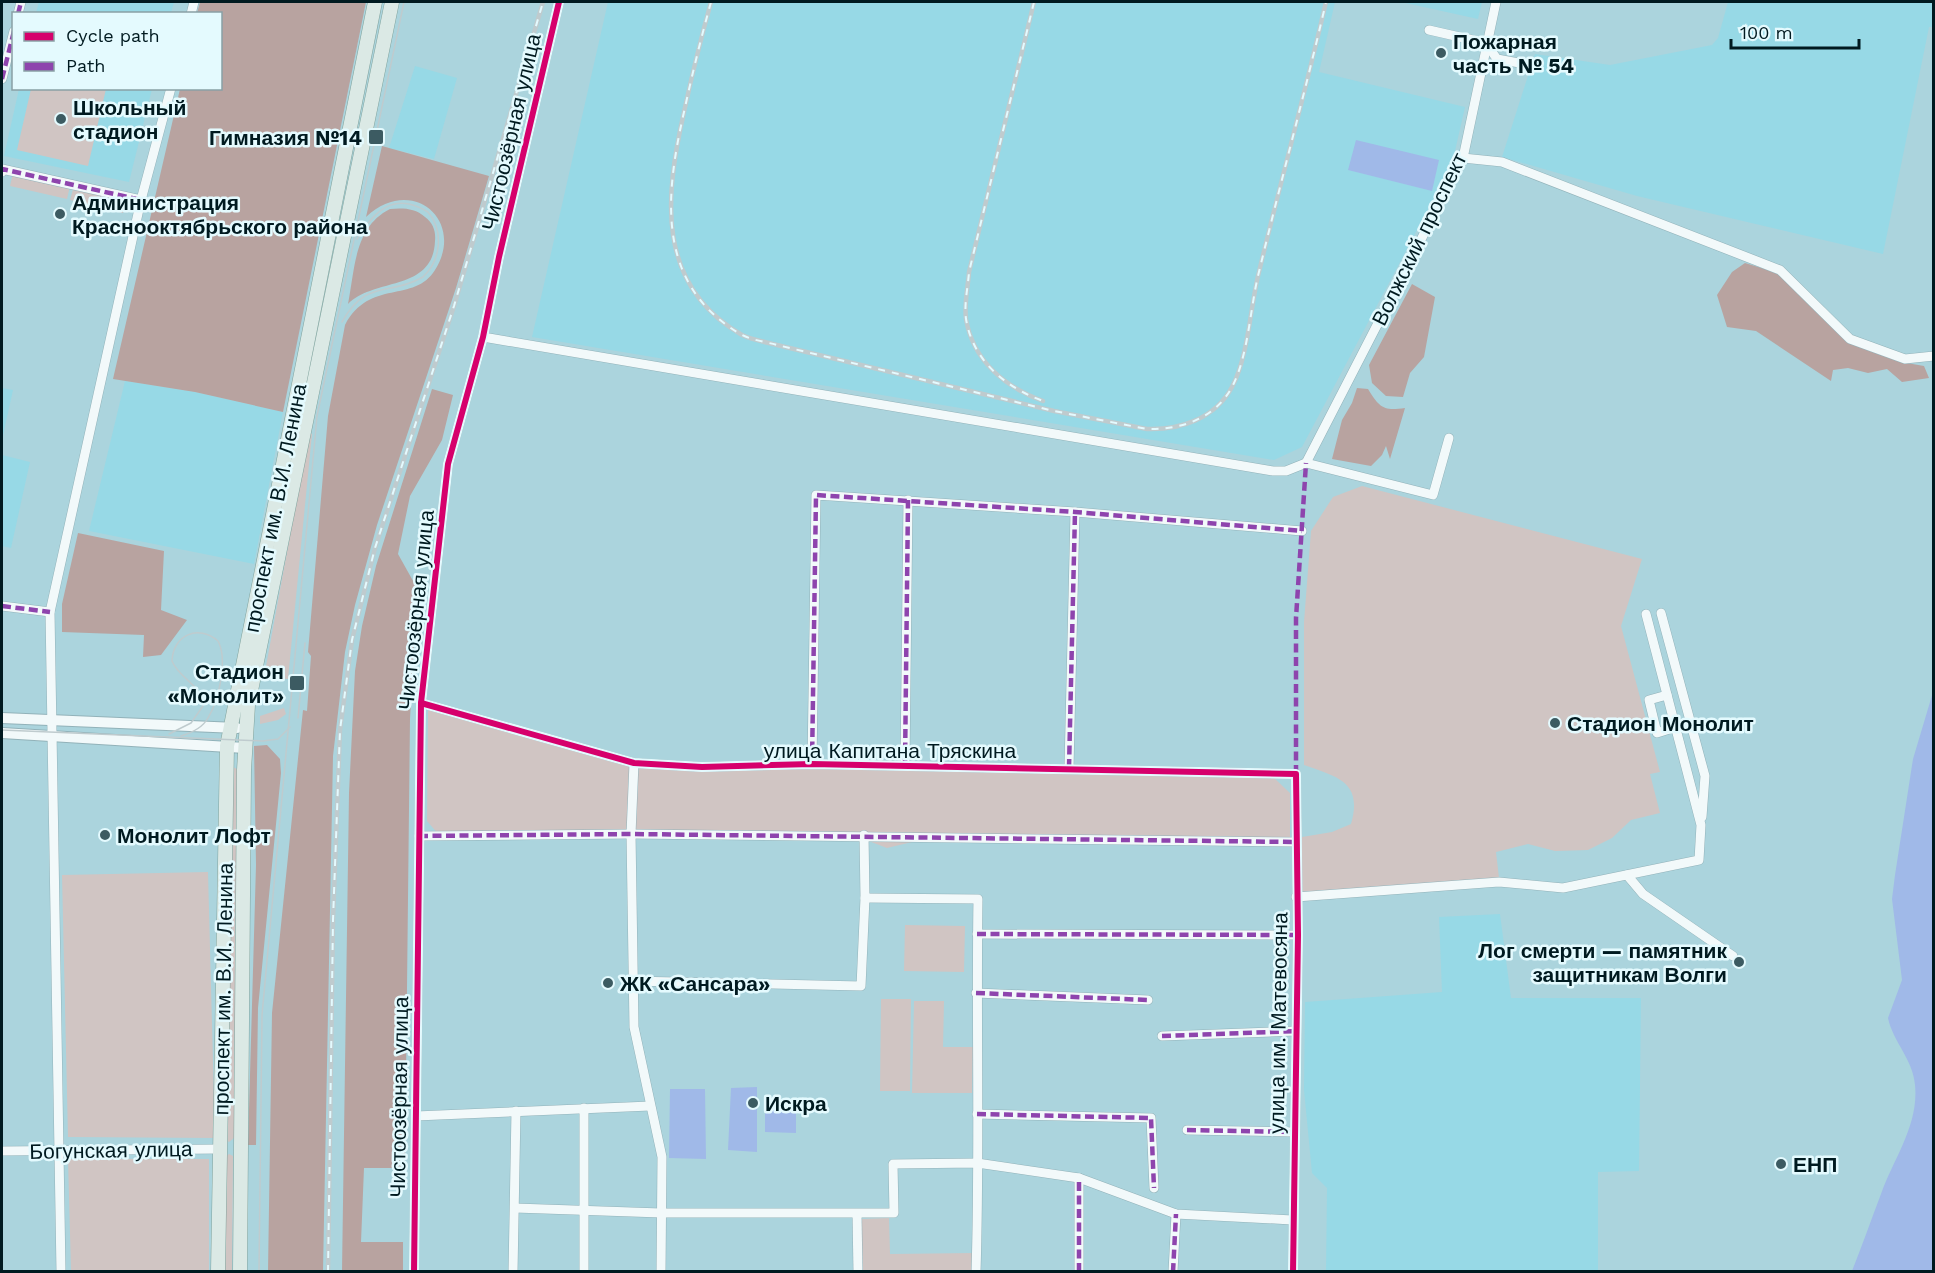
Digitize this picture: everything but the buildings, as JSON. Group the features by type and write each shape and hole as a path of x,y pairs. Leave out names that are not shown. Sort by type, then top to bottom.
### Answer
{"main road":[{"name":"проспект им. В.И. Ленина","path":"219,1272 227,747 375,2"},
{"name":"проспект им. В.И. Ленина","path":"240,1272 246,728 392,2"},
{"path":"220,1149 240,1148"}],"street":[{"name":"Чистоозёрная улица","path":"414,1272 421,703 448,464 483,337 499,257 559,2"},
{"name":"Волжский проспект","path":"1306,463 1463,158 1496,2"},
{"path":"1429,30 1486,43 1497,59 1530,65"},
{"path":"2,79 12,39"},
{"path":"61,1272 50,612 141,200 170,90"},
{"path":"1463,158 1502,162 1780,270 1850,339 1905,359 1934,356"},
{"path":"2,170 141,200"},
{"path":"483,337 1273,471 1295,468 1306,463 1433,495 1449,438"},
{"path":"812,764 816,495 1075,512 1302,531"},
{"path":"905,765 908,500"},
{"path":"1069,768 1075,512"},
{"path":"2,606 50,612"},
{"path":"1296,897 1499,882 1563,888 1699,860 1705,776 1661,613"},
{"path":"1646,614 1701,825"},
{"path":"1667,695 1649,700 1653,716 1658,733 1676,728"},
{"name":"улица Капитана Тряскина","path":"421,703 634,764 702,767 812,764 905,765 1296,774"},
{"path":"1653,716 1671,711"},
{"path":"2,718 246,728"},
{"path":"2,733 245,748"},
{"path":"634,764 631,834 634,1028 662,1157 661,1272"},
{"name":"улица им. Матевосяна","path":"1293,1272 1298,935 1296,774"},
{"path":"1689,780 1705,776"},
{"path":"419,836 631,834 1296,842"},
{"path":"632,981 861,986 865,898 864,836"},
{"path":"1627,875 1644,894 1732,956"},
{"path":"865,898 978,899 976,1272"},
{"path":"977,934 1298,935"},
{"path":"976,993 1148,1000"},
{"path":"1161,1036 1296,1031"},
{"path":"416,1116 650,1106"},
{"path":"584,1108 584,1272"},
{"path":"513,1272 516,1111"},
{"path":"977,1114 1151,1118 1154,1188"},
{"path":"1187,1131 1294,1132"},
{"name":"Богунская улица","path":"2,1151 220,1149"},
{"path":"515,1209 661,1213 894,1213 893,1164 977,1163 1079,1178 1176,1214 1292,1220"},
{"path":"1079,1178 1079,1272"},
{"path":"857,1214 858,1272"},
{"path":"1173,1272 1176,1214"}],"shaded area":[{"path":"39,2 174,2 171,12 36,12"},
{"path":"200,2 366,2 283,412 195,392 113,379 180,90 222,90 222,12 197,12"},
{"path":"608,2 1335,2 1319,72 1465,107 1452,164 1302,447 1274,460 532,337"},
{"path":"1401,2 1482,2 1478,19"},
{"path":"1728,2 1933,2 1933,27 1929,27 1883,254 1637,196 1502,157 1535,54 1610,65 1712,45 1718,38"},
{"path":"415,66 457,78 434,159 389,148"},
{"path":"19,90 152,90 129,182 4,156"},
{"name":"Школьный стадион","path":"31,90 106,90 88,166 17,150"},
{"path":"1356,140 1439,160 1432,191 1348,170"},
{"path":"382,146 489,176 456,288 377,525 345,652 333,756 323,1271 268,1271 272,1013 303,710 307,711 311,656 308,652 328,416 345,325 355,311 367,301 416,286 426,280 435,270 443,252 444,235 439,220 429,209 416,202 401,200 383,205 366,217"},
{"path":"13,173 70,186 67,199 10,186"},
{"path":"74,186 126,199 123,213 70,200"},
{"path":"390,209 413,210 430,222 435,237 432,257 424,269 414,276 373,290 348,304 355,263 363,238 378,217"},
{"path":"1745,263 1778,273 1845,340 1901,362 1924,366 1929,378 1902,382 1887,369 1868,373 1848,368 1833,370 1831,381 1756,331 1727,327 1717,295 1732,272"},
{"path":"1412,284 1435,297 1424,357 1410,373 1403,397 1386,396 1372,383 1369,365"},
{"path":"125,381 195,392 283,412 254,564 89,531"},
{"path":"2,388 13,390 2,440"},
{"path":"1357,388 1368,389 1383,407 1405,408 1390,459 1386,446 1382,455 1371,466 1332,459 1342,420 1352,403"},
{"path":"432,389 453,395 442,440 410,496 398,554 417,588 410,719 405,1168 364,1168 361,1242 403,1242 403,1271 342,1271 349,793 355,671 362,626 376,566"},
{"path":"309,432 312,434 288,679 264,677"},
{"path":"2,455 30,462 11,548 2,546"},
{"path":"1362,486 1642,559 1621,626 1660,772 1650,774 1660,813 1631,820 1612,838 1588,850 1555,851 1528,844 1496,852 1499,878 1302,892 1302,837 1332,832 1351,824 1354,810 1354,799 1345,783 1327,773 1304,765 1304,622 1311,531 1333,497"},
{"path":"78,533 164,551 161,610 187,620 161,655 143,657 144,635 62,632 62,604"},
{"path":"1933,692 1933,1271 1852,1271 1909,1128 1915,1100 1915,1085 1911,1067 1888,1018 1902,980 1892,899 1913,759"},
{"path":"284,708 286,714 278,720 260,724 260,716"},
{"path":"428,710 634,766 812,766 1272,776 1290,793 1290,839 937,836 887,848 866,840 439,835 427,821"},
{"path":"267,745 280,759 281,773 258,1008 256,1145 248,1145 256,865 254,746"},
{"path":"231,766 237,769 234,1138 229,1142 226,1140"},
{"path":"208,872 215,1138 68,1137 62,875"},
{"path":"1500,914 1511,998 1641,998 1639,1171 1598,1172 1598,1271 1326,1271 1327,1188 1312,1173 1304,1090 1305,1002 1442,992 1439,917"},
{"path":"905,925 965,926 964,972 904,971"},
{"path":"881,999 911,999 910,1091 880,1091"},
{"path":"914,1001 944,1001 943,1047 973,1047 972,1093 912,1093"},
{"name":"Искра","path":"757,1087 757,1152 728,1150 731,1088"},
{"name":"Искра","path":"670,1089 705,1089 706,1159 669,1158"},
{"name":"Искра","path":"765,1108 796,1108 796,1133 765,1132"},
{"path":"229,1154 233,1156 232,1271 225,1272 226,1156"},
{"path":"68,1159 209,1159 209,1271 71,1271"},
{"path":"889,1218 890,1254 975,1253 974,1271 861,1272 862,1219"}],"tram line":[{"path":"259,1272 262,1015 317,416 404,2"},
{"path":"342,322 360,299 379,290 410,283 423,277 437,254 438,236 428,212 405,203 386,207 370,220 357,239"},
{"path":"169,734 191,723 203,706 195,687 180,673 172,661 173,652 182,639 188,635 203,633 218,641 221,649 222,669 219,691 206,721 181,736"},
{"path":"298,718 305,643"},
{"path":"2,730 263,741 278,739 290,727"}],"railway":[{"path":"328,1272 333,920 340,730 352,640 375,548 454,306 543,2"},
{"path":"711,2 677,144 671,206 673,236 680,265 694,291 714,315 742,335 755,340 1054,411 1147,429 1184,425 1206,415 1225,398 1232,387 1242,362 1258,276 1326,2"},
{"path":"1034,2 969,272 966,319 970,334 983,360 1004,380 1043,401"}],"marked path":[{"path":"18,12 21,2"},
{"path":"2,79 12,39"},
{"path":"2,172 2,169 141,200"},
{"path":"1296,774 1296,618 1306,463"},
{"path":"812,764 816,495 1075,512 1302,531"},
{"path":"905,765 908,500"},
{"path":"1069,768 1075,512"},
{"path":"2,606 50,612"},
{"path":"419,836 631,834 1296,842"},
{"path":"977,934 1298,935"},
{"path":"976,993 1148,1000"},
{"path":"1162,1036 1296,1031"},
{"path":"977,1114 1151,1118 1154,1188"},
{"path":"1187,1130 1294,1132"},
{"path":"1079,1178 1079,1272"},
{"path":"1173,1272 1176,1214"}],"cycle path":[{"path":"414,1272 421,703 448,464 483,337 499,257 559,2"},
{"path":"421,703 634,763 702,767 812,764 1296,774 1298,935 1293,1272"}],"place":[{"name":"Пожарная часть № 54","path":"1441,53"},
{"name":"Школьный стадион","path":"61,119"},
{"name":"Гимназия №14","path":"376,137"},
{"name":"Администрация Краснооктябрьского района","path":"60,214"},
{"name":"Стадион «Монолит»","path":"297,683"},
{"name":"Стадион Монолит","path":"1555,723"},
{"name":"Монолит Лофт","path":"105,835"},
{"name":"Лог смерти — памятник защитникам Волги","path":"1739,962"},
{"name":"ЖК «Сансара»","path":"608,983"},
{"name":"Искра","path":"753,1103"},
{"name":"ЕНП","path":"1781,1164"}]}
